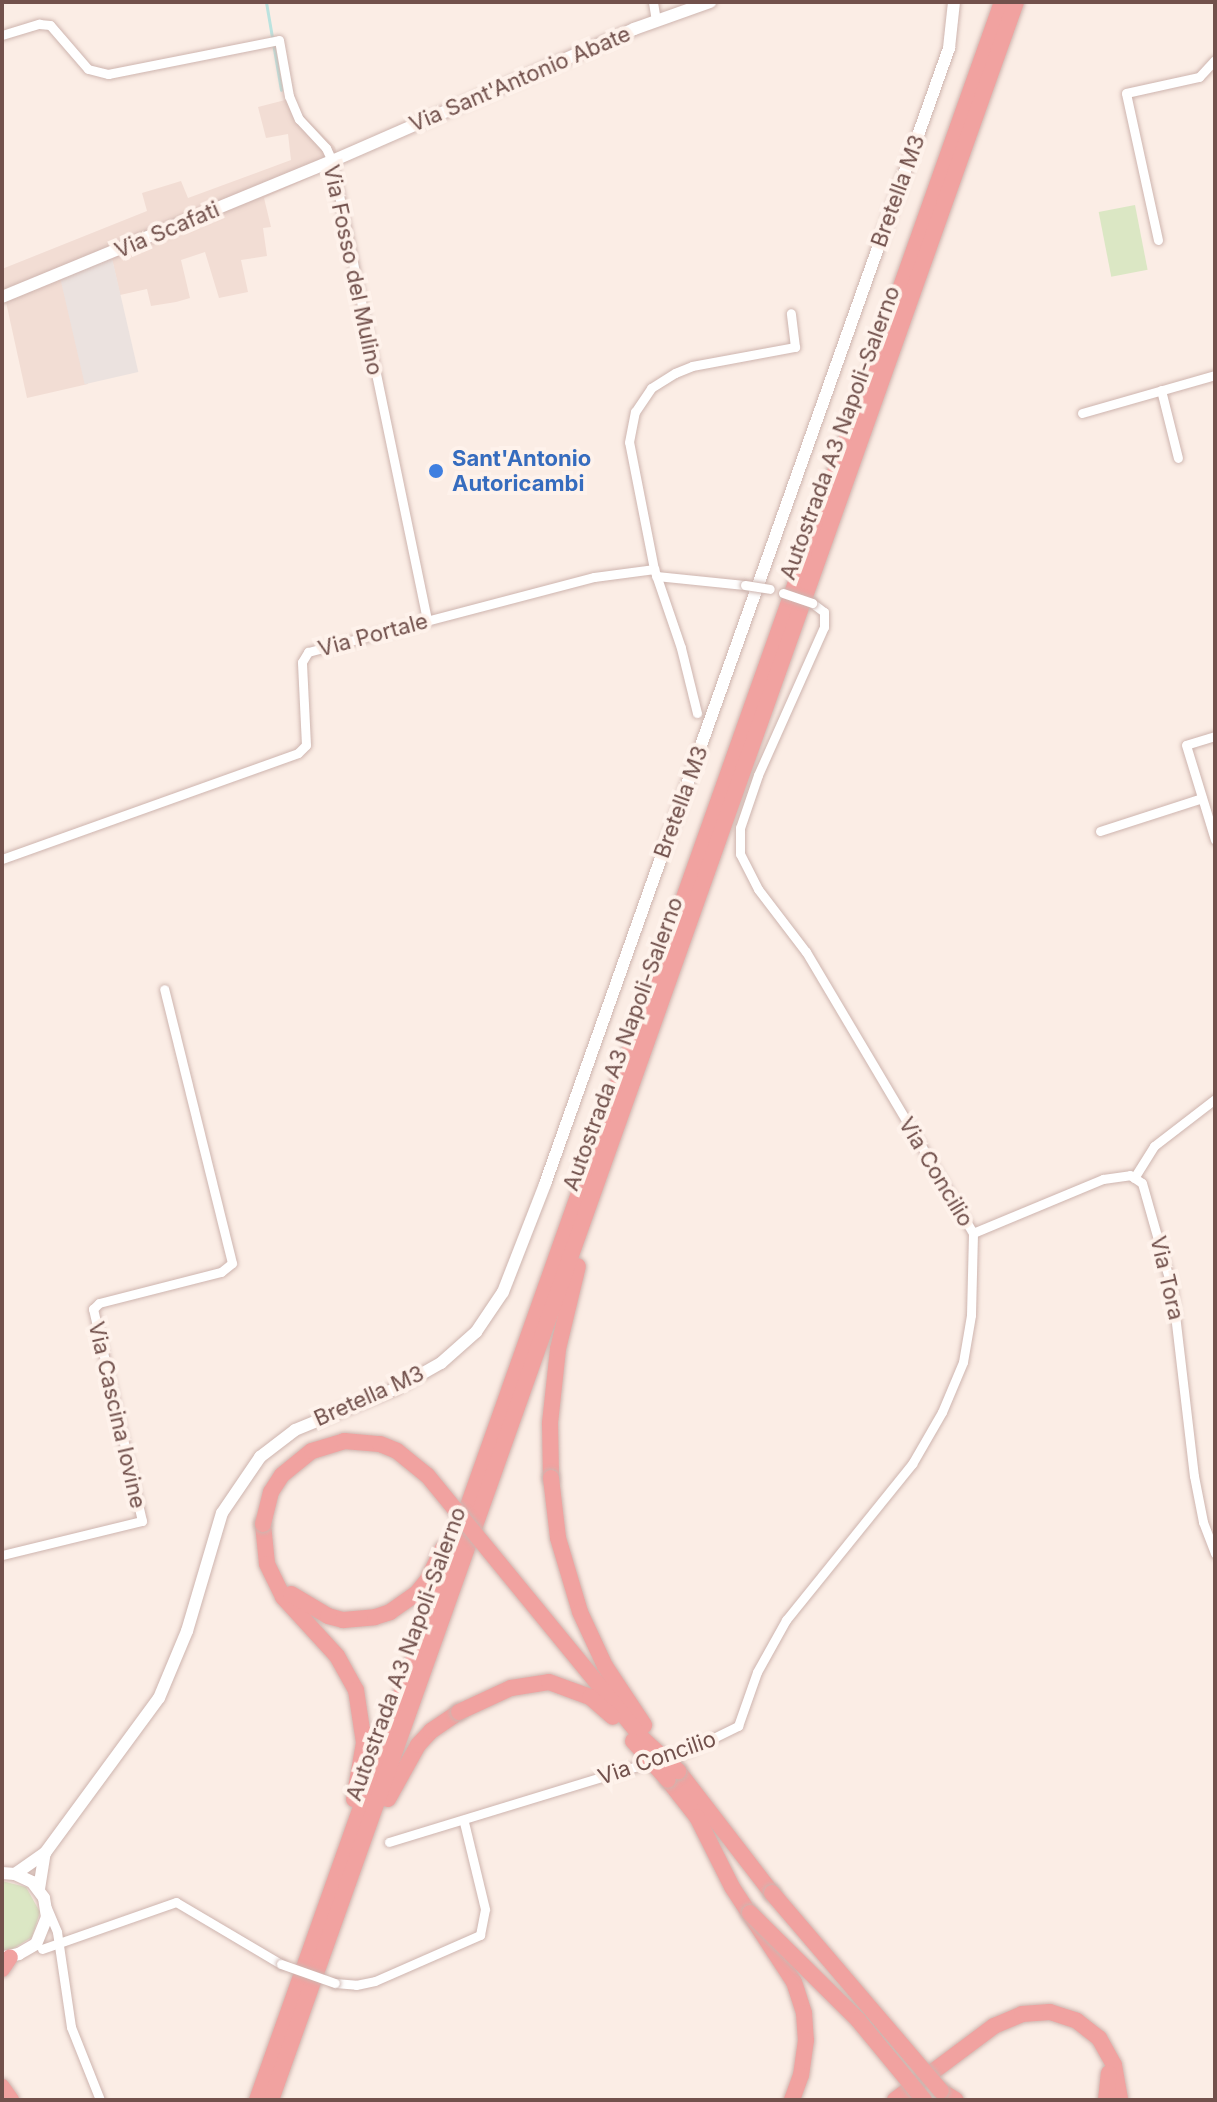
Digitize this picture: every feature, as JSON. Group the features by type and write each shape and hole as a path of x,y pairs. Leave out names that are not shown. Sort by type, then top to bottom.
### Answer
{"highway":[{"name":"Autostrada A3 Napoli-Salerno","path":"271,2100 318,1949 502,1412 1002,2"},
{"name":"Autostrada A3 Napoli-Salerno","path":"257,2100 318,1949 632,1085 1016,2"},
{"path":"632,1085 606,1188 578,1267 561,1334 550,1423 551,1478 563,1561 585,1623 618,1686 697,1817 732,1887 794,1982 804,2013 805,2057 792,2100"},
{"path":"275,1579 302,1603 343,1620 375,1617 404,1604 428,1579 439,1559 461,1498 502,1412"},
{"path":"318,1949 335,1854 360,1778 363,1724 356,1690 348,1673 337,1656 283,1597 267,1564 263,1524 271,1492 282,1475 312,1451 344,1441 380,1444 397,1451 427,1475 673,1776 949,2097"},
{"path":"318,1949 346,1908 406,1763 431,1731 459,1712 522,1684 563,1685 602,1705 673,1776"},
{"path":"750,1913 858,2020 924,2100"},
{"path":"895,2100 979,2036 1022,2014 1050,2012 1077,2021 1099,2038 1118,2078 1120,2100"},
{"path":"1106,2052 1110,2078 1106,2100"},
{"path":"2,2087 11,2100"}],"street":[{"path":"653,2 656,21"},
{"name":"Via Sant'Antonio Abate","path":"332,161 656,21 710,2"},
{"name":"Bretella M3","path":"8,1873 45,1853 159,1698 187,1631 222,1513 260,1457 295,1430 395,1389 441,1363 476,1332 503,1292 545,1184 949,48 954,2"},
{"name":"Via Fosso del Mulino","path":"2,35 39,24 50,25 88,69 108,74 279,40 289,96 299,119 326,148 332,161 427,620"},
{"path":"1158,240 1126,93 1199,77 1215,60"},
{"name":"Via Scafati","path":"2,297 332,161"},
{"path":"697,713 681,648 655,573 629,442 635,412 651,388 692,366 795,347 791,313"},
{"path":"1082,413 1215,375"},
{"path":"1161,390 1178,458"},
{"name":"Via Portale","path":"2,859 298,753 306,745 307,734 304,656 313,650 594,577 655,573"},
{"name":"Via Concilio","path":"389,1842 464,1822 689,1750 738,1726 757,1672 786,1620 912,1464 942,1412 968,1339 973,1233 806,952 758,889 740,854 740,828 758,775 824,627 824,612 812,603 770,589 655,573"},
{"path":"1215,736 1186,745 1215,840"},
{"path":"1100,831 1202,798"},
{"name":"Via Cascina Iovine","path":"2,1555 142,1521 93,1309 99,1303 221,1272 232,1263 164,989"},
{"path":"973,1233 1103,1179 1130,1175 1134,1178 1154,1146 1215,1099"},
{"name":"Via Tora","path":"1134,1178 1142,1183 1146,1194 1172,1289 1194,1476 1203,1522 1215,1554"},
{"path":"5,1961 176,1902 281,1964 335,1983 356,1985 375,1981 480,1935 485,1909 464,1822"},
{"name":"Bretella M3","path":"39,1889 45,1853"},
{"path":"8,1873 39,1889 53,1920 71,2027 100,2100"},
{"path":"35,1950 45,1927 47,1907"},
{"path":"53,1920 66,1934 78,1935"},
{"path":"35,1950 53,1957 63,1978"}],"shaded area":[{"path":"293,98 302,114 335,147 340,164 264,198 271,227 263,228 267,256 241,260 248,292 219,298 205,252 181,260 190,298 176,302 151,306 147,289 120,295 112,259 62,280 88,384 27,398 6,302 2,303 2,269 147,211 142,193 181,181 188,198 291,160 288,134 266,138 258,107"},
{"path":"112,258 138,372 85,384 58,270"}],"green space":[{"path":"1135,205 1148,270 1111,277 1099,212"},
{"path":"2,1881 26,1887 40,1912 32,1937 11,1950 2,1950"}],"waterway":[{"path":"266,2 281,90"}],"place":[{"name":"Sant'Antonio Autoricambi","path":"436,471"}]}
